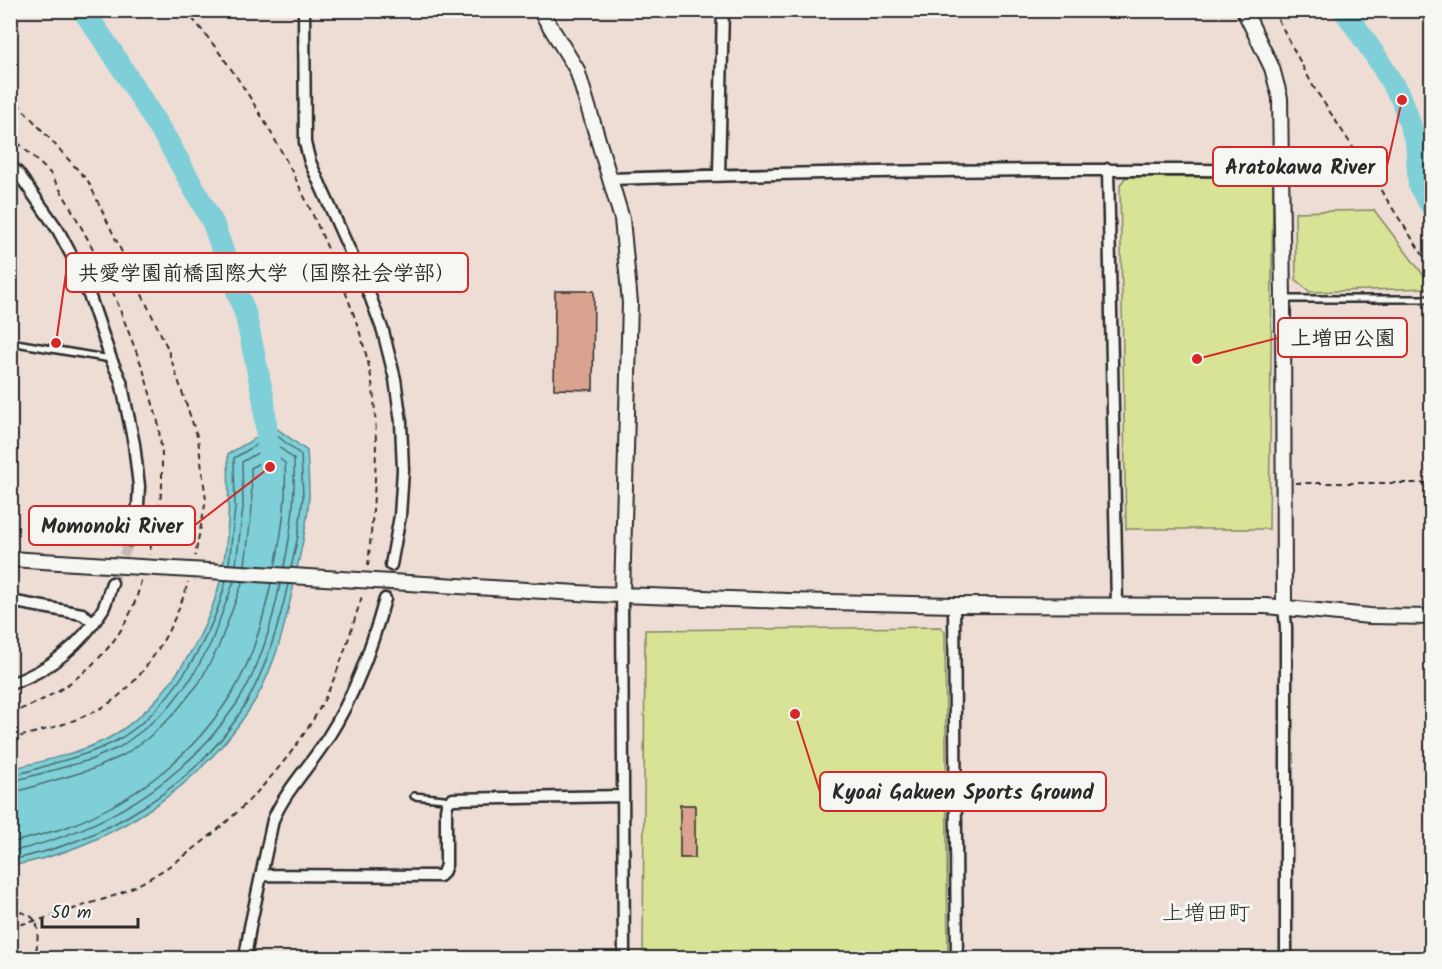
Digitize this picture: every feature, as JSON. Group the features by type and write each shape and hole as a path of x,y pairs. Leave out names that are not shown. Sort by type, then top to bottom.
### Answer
{"street":[{"path":"304,10 305,143 310,162 370,296 386,340 395,379 403,470 400,516 391,565"},
{"path":"540,10 577,70 622,219 630,303 622,595 624,958"},
{"path":"719,174 723,10"},
{"path":"1244,10 1277,82 1280,98 1286,627 1286,958"},
{"path":"10,165 39,201 58,230 92,300 111,359 121,381 135,444 137,470 138,505 130,540"},
{"path":"610,179 719,174 1108,169 1281,171"},
{"path":"1108,169 1117,605"},
{"path":"10,559 622,595 954,605 1266,606 1370,616 1431,617"},
{"path":"10,684 58,660 86,632 104,607 112,583"},
{"path":"245,958 269,833 276,813 326,741 351,698 374,640 385,599"},
{"path":"10,601 82,614 93,622"},
{"path":"954,605 957,958"},
{"path":"261,875 440,876 446,865 448,802 459,797 623,796"}],"lane":[{"path":"1283,299 1431,299"},
{"path":"10,342 111,359"},
{"path":"414,796 444,799 448,802"}],"path":[{"path":"10,926 35,922 122,893 149,879 189,852 254,797 310,724 327,693 347,644 363,580 377,468 374,398 366,347 327,246 294,175 232,72 207,35 185,10"},
{"path":"1273,10 1313,86 1431,269"},
{"path":"1283,483 1431,483"},
{"path":"10,713 24,709 50,695 94,664 129,618 150,568"},
{"path":"10,910 30,914 35,922 36,958"}],"green space":[{"path":"1265,177 1273,183 1269,529 1126,529 1120,185 1125,178"},
{"path":"1374,210 1431,285 1428,288 1310,292 1296,280 1295,212"},
{"path":"941,627 945,632 948,958 643,958 645,630"}],"water":[{"path":"275,427 307,451 308,505 290,602 274,658 259,694 227,740 202,766 175,791 145,812 81,846 11,866 10,769 64,755 103,741 132,722 166,688 194,646 214,602 220,581 229,502 228,454"}],"building":[{"path":"555,291 594,291 593,390 554,389"},
{"path":"680,805 695,805 695,858 680,858"}],"waterway":[{"path":"83,10 167,140 213,223 246,316 264,401 269,462"},
{"path":"1344,10 1402,100 1416,142 1419,186 1432,207"}],"tunnel":[{"path":"112,583 130,540"},
{"path":"385,599 391,565"}],"place":[{"name":"Aratokawa River","path":"1402,100"},
{"name":"共愛学園前橋国際大学（国際社会学部）","path":"56,343"},
{"name":"上増田公園","path":"1197,359"},
{"name":"Momonoki River","path":"270,467"},
{"name":"Kyoai Gakuen Sports Ground","path":"795,714"}],"district":[{"name":"上増田町","path":"1206,914"}]}
